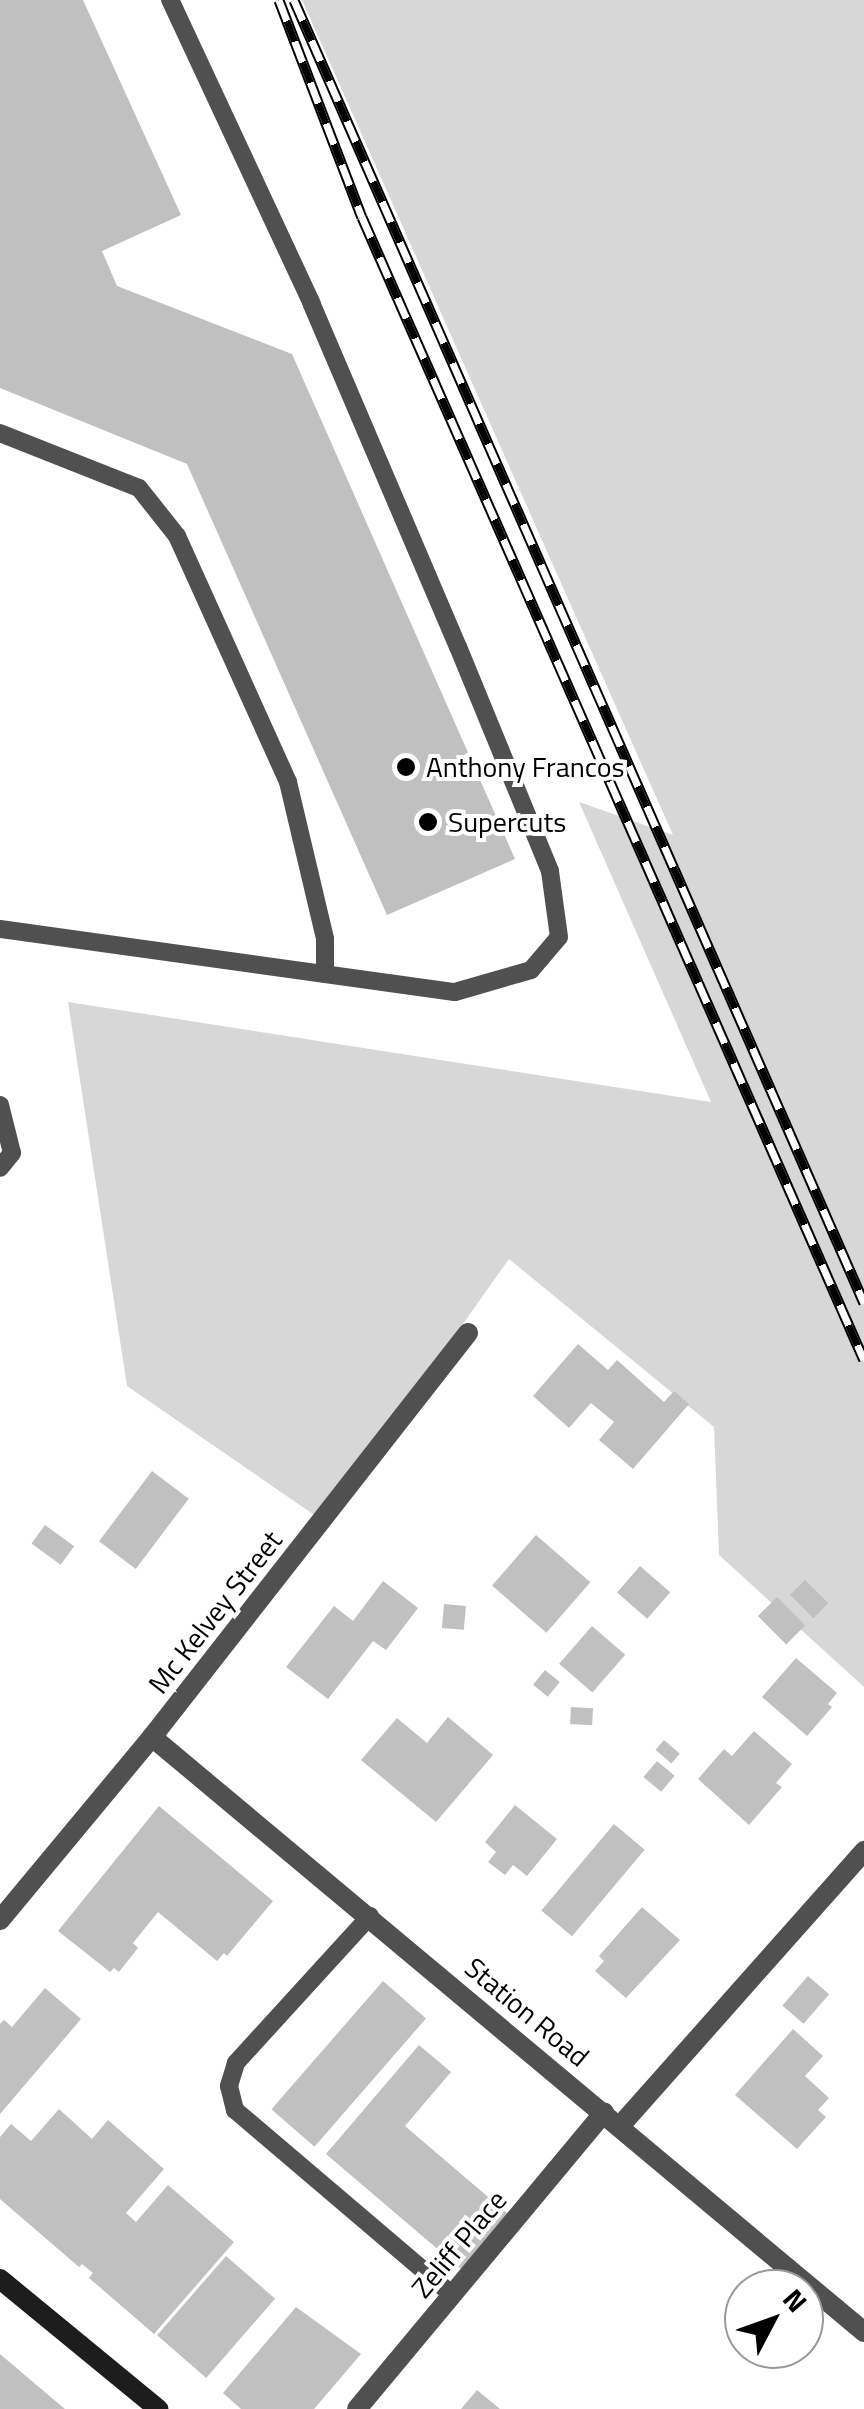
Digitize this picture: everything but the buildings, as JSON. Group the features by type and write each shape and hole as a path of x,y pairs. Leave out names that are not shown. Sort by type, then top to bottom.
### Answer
{"main road":[{"path":"0,2280 158,2409"}],"street":[{"name":"Mc Kelvey Street","path":"0,1920 152,1737 468,1333"},
{"name":"Station Road","path":"152,1737 864,2332"},
{"name":"Zeliff Place","path":"356,2409 452,2295 864,1851"}],"lane":[{"path":"0,929 456,992 530,970 559,938 550,871 312,304 170,0"},
{"path":"0,433 140,488 177,536 288,782 325,940 326,974"},
{"path":"0,1105 12,1152 0,1168"},
{"path":"370,1916 236,2063 229,2086 236,2110 452,2295"}],"shaded area":[{"path":"302,0 864,0 864,1687 719,1555 714,1427 509,1259 323,1521 127,1386 68,1002 711,1102 579,802 673,835"}],"railway":[{"path":"279,0 362,217 864,1360"},
{"path":"294,0 864,1303"}],"place":[{"name":"Anthony Francos","path":"406,767"},
{"name":"Supercuts","path":"428,822"}]}
